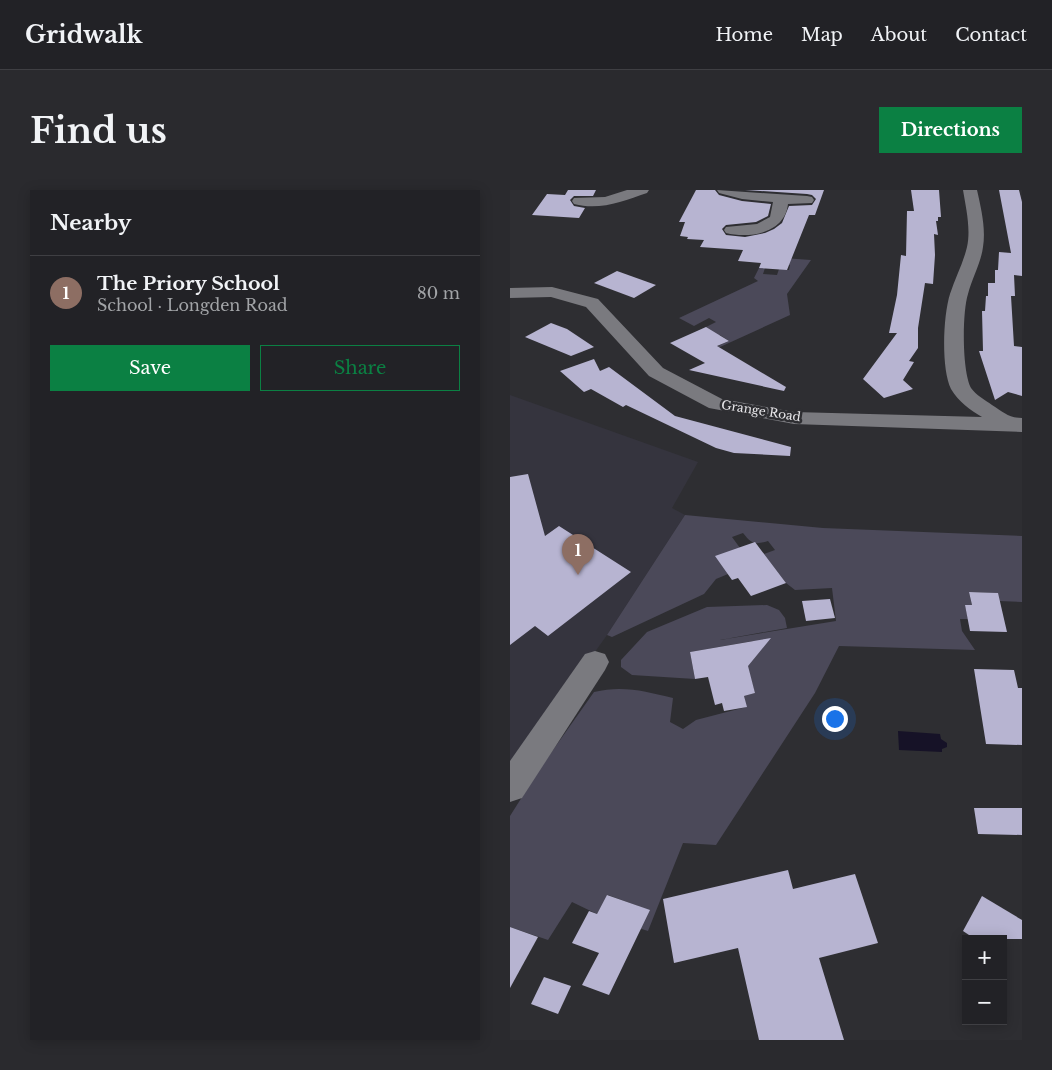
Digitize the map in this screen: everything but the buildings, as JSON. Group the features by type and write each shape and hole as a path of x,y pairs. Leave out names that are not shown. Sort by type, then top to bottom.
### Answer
{"street":[{"path":"579,201 606,205 642,190"},
{"path":"724,190 781,200 807,200"},
{"path":"970,190 974,213 975,246 957,301 957,377 962,390 976,404 1014,424"},
{"path":"732,230 758,233 768,227 775,222 781,200"},
{"name":"Grange Road","path":"510,293 552,292 592,303 656,372 716,404 794,418 1014,424"},
{"path":"926,421 962,390"},
{"path":"510,788 596,662"}],"shaded area":[{"path":"783,258 811,260 787,294 790,315 709,352 707,351 729,341 720,335 710,340 696,332 716,322 709,318 694,326 679,318 758,281 754,278 759,268 765,268 763,274 777,275 779,269 789,270 790,265 781,264"},
{"path":"510,395 698,462 672,508 685,515 607,635 510,771"},
{"path":"685,515 823,528 1022,536 1022,602 999,601 997,593 969,592 972,605 965,605 968,619 960,619 962,631 975,650 839,646 815,693 716,845 683,843 648,931 629,925 638,906 608,895 597,914 572,902 548,940 510,927 510,816 541,767 594,692 624,689 673,698 670,722 683,729 696,720 746,707 744,696 755,693 745,658 753,641 690,652 695,679 632,675 621,667 621,660 647,632 707,607 767,605 779,610 785,618 787,628 720,640 836,621 832,588 795,590 786,583 764,554 775,550 768,541 754,543 743,533 732,537 740,548 728,574 716,579 704,594 612,637 607,635"},
{"path":"898,731 940,734 941,739 947,743 947,747 942,749 942,752 899,750"}],"place":[{"name":"The Priory School","path":"578,575"}]}
